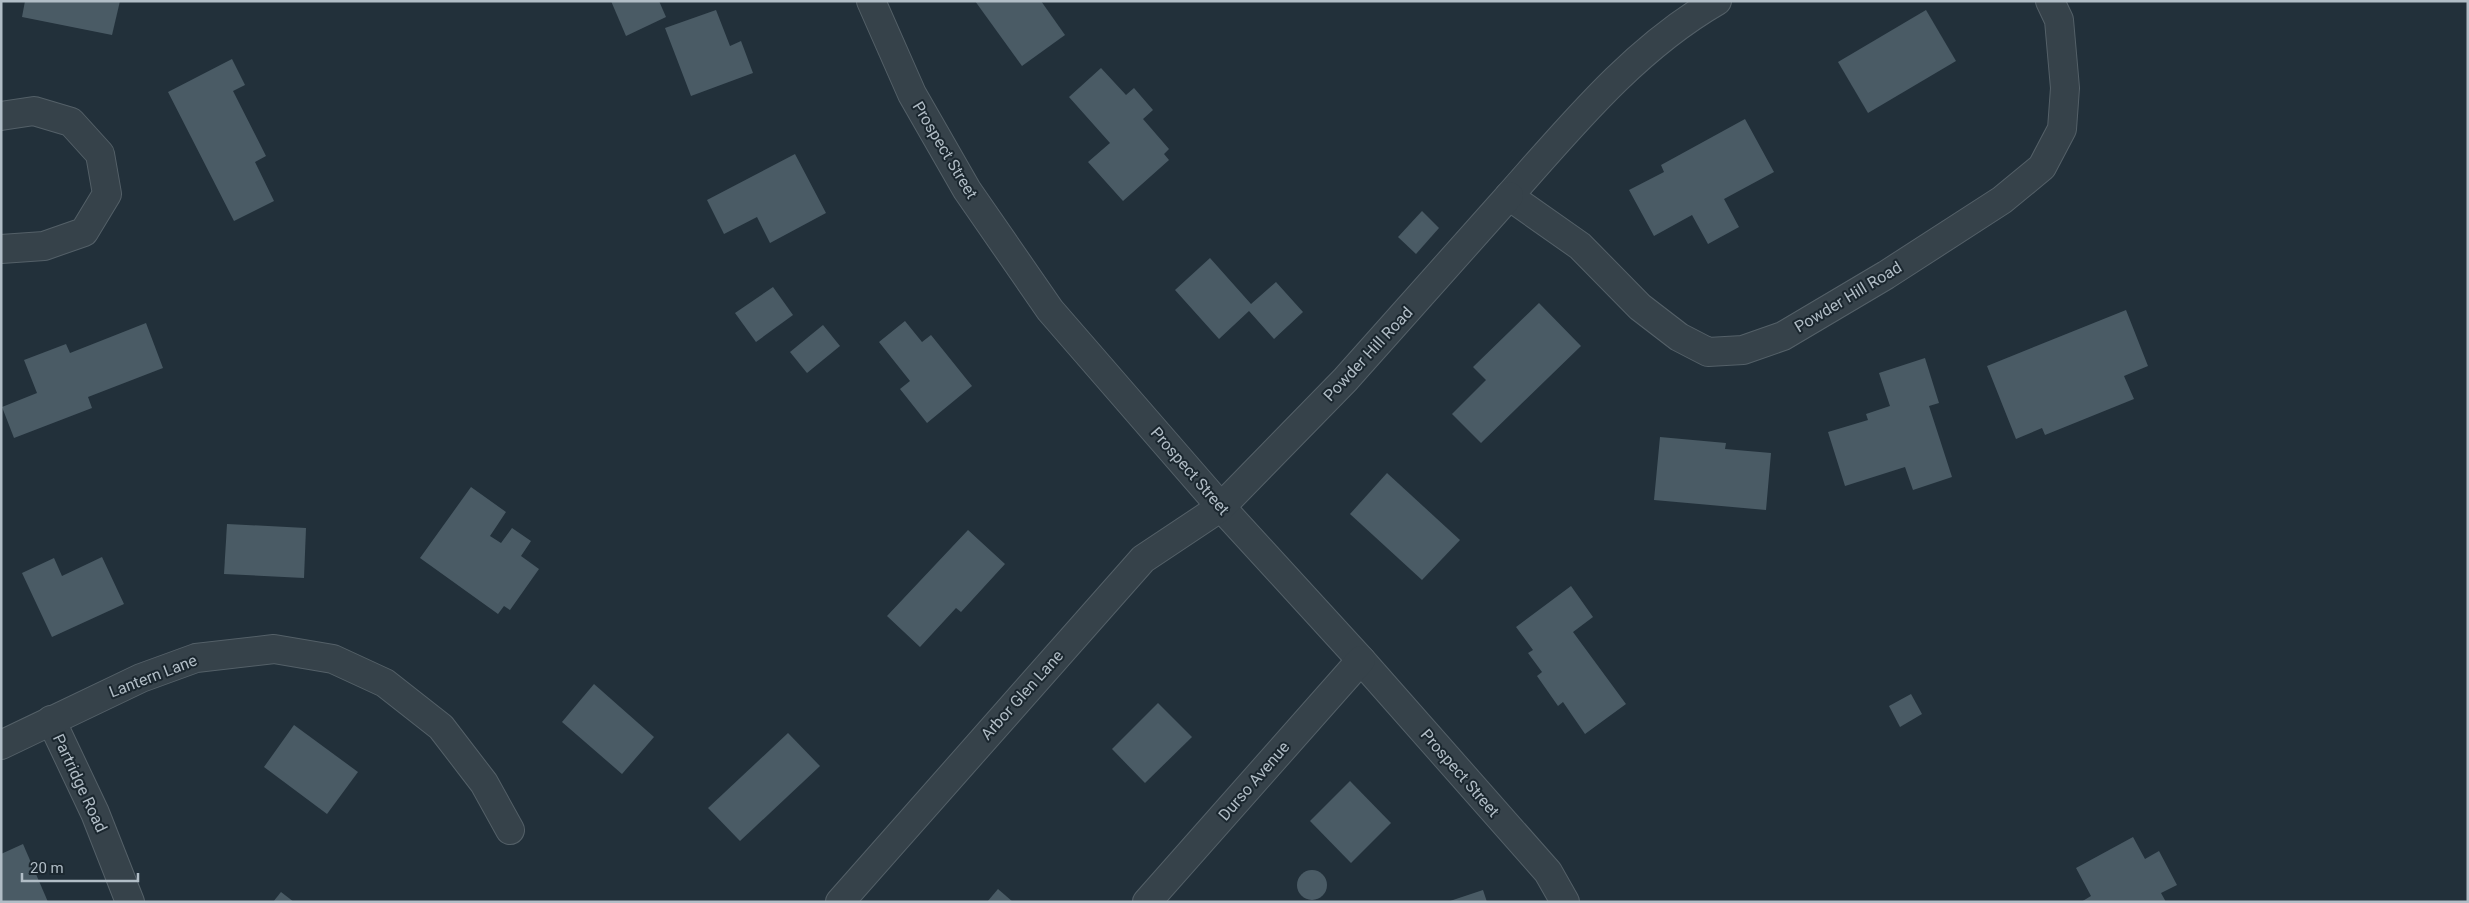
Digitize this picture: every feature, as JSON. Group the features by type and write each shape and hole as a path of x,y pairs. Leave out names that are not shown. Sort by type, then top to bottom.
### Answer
{"street":[{"name":"Prospect Street","path":"871,1 912,94 967,190 1050,310 1221,508 1361,660 1548,872 1565,902"},
{"name":"Powder Hill Road","path":"1221,508 1345,380 1584,112 1652,46 1717,1"},
{"name":"Powder Hill Road","path":"1509,196 1580,246 1640,307 1679,337 1708,352 1743,350 1783,336 1886,275 2002,200 2042,166 2062,129 2065,88 2059,20 2050,1"},
{"path":"1,116 34,111 71,122 100,154 107,194 84,232 44,246 1,249"},
{"name":"Arbor Glen Lane","path":"840,902 1143,559 1221,508"},
{"name":"Lantern Lane","path":"1,744 141,678 196,658 274,649 333,658 386,683 441,727 484,783 510,830"},
{"name":"Durso Avenue","path":"1148,902 1361,660"},
{"name":"Partridge Road","path":"51,720 95,812 130,902"}],"building":[{"path":"25,1 120,1 112,35 22,17"},
{"path":"611,1 659,1 666,17 626,36"},
{"path":"975,1 1041,1 1065,35 1022,66"},
{"path":"716,10 730,46 741,41 753,73 691,96 665,28"},
{"path":"1926,10 1956,61 1868,113 1838,62"},
{"path":"232,59 245,85 233,91 266,156 255,162 274,201 234,221 168,92"},
{"path":"1101,68 1126,95 1134,88 1153,110 1143,119 1169,149 1164,154 1169,160 1123,201 1088,162 1110,143 1069,97"},
{"path":"1745,119 1774,172 1724,199 1739,227 1708,244 1692,215 1654,236 1629,190 1664,172 1661,165"},
{"path":"795,154 826,213 770,243 757,217 724,234 707,200"},
{"path":"1422,211 1439,228 1416,254 1398,237"},
{"path":"1210,258 1251,304 1276,282 1303,312 1274,339 1249,311 1219,339 1175,290"},
{"path":"773,287 793,315 756,342 735,313"},
{"path":"1539,303 1581,346 1481,443 1452,414 1486,380 1473,367"},
{"path":"2126,310 2148,366 2124,376 2134,399 2045,435 2042,428 2016,439 1987,366"},
{"path":"905,321 922,342 931,335 972,386 927,423 900,389 910,381 879,342"},
{"path":"146,323 163,368 88,397 92,408 14,438 2,407 37,393 24,360 66,344 70,353"},
{"path":"823,325 840,346 807,373 790,352"},
{"path":"1925,358 1939,403 1929,406 1952,477 1913,490 1905,467 1845,486 1828,432 1868,420 1866,414 1890,406 1879,373"},
{"path":"1660,437 1726,443 1725,449 1771,453 1766,510 1654,500"},
{"path":"1387,473 1460,540 1422,580 1350,514"},
{"path":"471,487 506,512 490,536 501,543 512,528 531,541 521,556 539,569 510,610 504,606 498,614 420,558"},
{"path":"227,524 306,528 304,578 224,574"},
{"path":"968,530 1005,564 961,612 956,608 920,647 887,616"},
{"path":"102,557 124,604 52,637 22,573 54,558 62,576"},
{"path":"1571,586 1593,617 1573,632 1626,704 1585,734 1563,702 1558,706 1537,676 1542,672 1528,653 1533,650 1516,627"},
{"path":"594,684 654,737 622,774 562,722"},
{"path":"1911,694 1922,714 1900,727 1889,706"},
{"path":"1158,703 1192,737 1145,783 1112,749"},
{"path":"294,725 358,772 327,814 264,767"},
{"path":"788,733 820,766 740,841 708,808"},
{"path":"1350,781 1391,823 1351,863 1310,821"},
{"path":"2133,837 2145,859 2159,851 2177,885 2161,893 2166,902 2081,902 2091,896 2076,868"},
{"path":"23,844 48,902 1,902 1,854"},
{"path":"1312,870 1322,875 1327,885 1322,895 1312,900 1302,895 1297,885 1302,875"},
{"path":"998,889 1013,902 987,902"},
{"path":"1483,890 1487,902 1450,902 1450,901"},
{"path":"281,892 294,902 273,902"}]}
